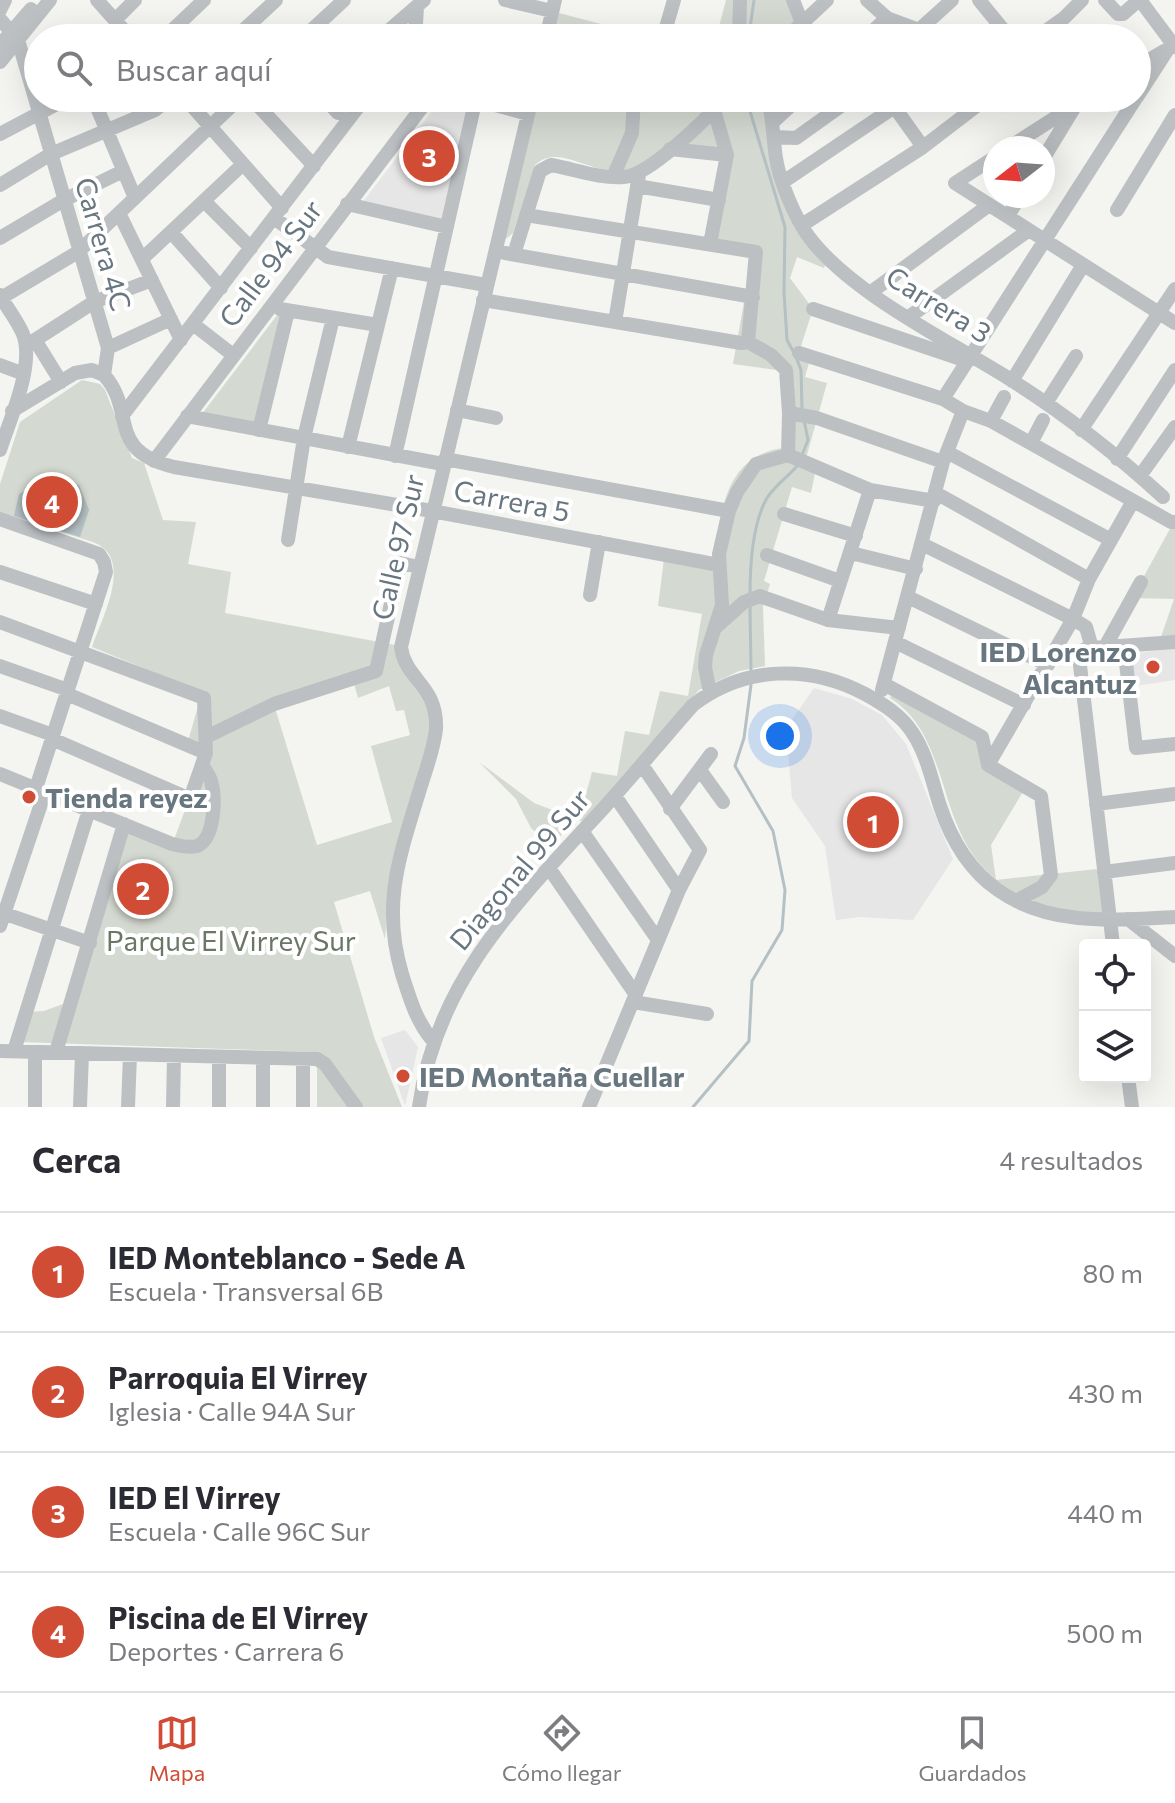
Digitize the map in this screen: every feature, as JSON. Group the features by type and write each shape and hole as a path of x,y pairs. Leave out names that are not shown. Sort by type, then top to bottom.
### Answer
{"street":[{"path":"0,10 5,0"},
{"path":"0,62 39,0"},
{"path":"26,24 50,0"},
{"path":"97,0 119,24"},
{"path":"115,20 135,0"},
{"path":"179,24 204,0"},
{"path":"250,24 276,0"},
{"path":"319,24 344,0"},
{"path":"505,0 554,6"},
{"path":"667,24 674,0"},
{"path":"739,24 740,0"},
{"path":"793,0 802,23 827,0"},
{"path":"867,0 897,24"},
{"path":"925,24 952,0"},
{"path":"979,0 997,24"},
{"path":"1056,24 1082,0"},
{"path":"1105,0 1118,14 1123,14 1140,0 1172,46"},
{"path":"396,24 421,3"},
{"path":"416,24 421,3"},
{"path":"880,24 887,18"},
{"path":"0,19 14,36"},
{"path":"0,45 24,26"},
{"name":"Carrera 4C","path":"14,36 24,52"},
{"path":"1151,59 1172,46"},
{"path":"1151,77 1172,46"},
{"path":"99,112 135,198"},
{"path":"0,185 51,154 150,112"},
{"path":"197,112 243,164 278,213 313,248 328,257 486,285"},
{"path":"0,450 7,417 24,374 26,358 23,335 1,297 78,252 226,112"},
{"path":"264,112 314,166"},
{"path":"122,416 354,112"},
{"name":"Calle 94 Sur","path":"154,461 418,112"},
{"path":"395,456 470,112"},
{"path":"521,112 528,114"},
{"path":"613,177 632,133 633,112"},
{"path":"615,322 638,180 712,112"},
{"path":"710,244 727,155 715,112"},
{"name":"Carrera 3","path":"772,112 776,159 783,182 808,236 834,263 870,293 969,358 1046,403 1163,497"},
{"path":"774,121 784,112"},
{"path":"775,137 796,138 832,112"},
{"path":"783,182 880,112"},
{"path":"898,112 923,147"},
{"path":"802,225 923,147 969,112"},
{"path":"1027,136 1064,112"},
{"path":"1055,141 1074,112"},
{"path":"943,399 1127,112"},
{"path":"0,134 39,113"},
{"name":"Carrera 4C","path":"39,113 108,348 104,375"},
{"name":"Calle 97 Sur","path":"433,1041 416,1016 397,957 392,927 395,870 436,730 433,701 407,665 401,651 528,114"},
{"path":"1117,210 1175,115"},
{"path":"670,149 727,155"},
{"path":"142,259 243,164"},
{"path":"514,254 540,171 551,165 638,180 719,200"},
{"path":"983,165 955,183 983,201"},
{"path":"0,238 64,200 123,171"},
{"path":"204,201 251,248"},
{"path":"347,204 447,227"},
{"path":"870,293 985,208"},
{"path":"994,208 1175,323"},
{"path":"1008,216 1013,208"},
{"path":"119,213 181,340"},
{"path":"526,215 756,252 753,297 745,342"},
{"path":"909,317 1029,230"},
{"path":"171,232 221,288"},
{"path":"494,251 753,297"},
{"path":"1012,381 1083,265"},
{"path":"348,447 392,268"},
{"path":"61,382 35,340 94,302 152,280"},
{"path":"1081,430 1175,289"},
{"path":"483,300 745,342 771,355 786,370 798,414 796,457"},
{"path":"270,305 288,311 378,325"},
{"path":"813,309 969,358"},
{"path":"259,430 288,311"},
{"path":"288,540 304,438 333,318"},
{"path":"108,348 171,319"},
{"path":"193,324 233,355"},
{"path":"799,353 943,399 963,411 991,421 1174,522"},
{"path":"1046,403 1076,356"},
{"path":"0,365 24,374"},
{"path":"7,417 84,370 104,375 112,386 135,449 154,461"},
{"path":"1117,459 1175,370"},
{"path":"991,421 1004,397"},
{"path":"457,410 496,418"},
{"path":"879,702 945,457 963,411"},
{"path":"798,414 945,457 1111,540"},
{"path":"187,416 395,456 729,511"},
{"path":"1031,443 1043,420"},
{"path":"1140,476 1175,427"},
{"path":"1089,579 935,497 870,490 796,457 756,464 737,492 729,511 719,565 722,605 706,655 710,693 746,679 803,673 839,682 893,711 914,734 923,751 940,808 956,842 976,872 998,890 1016,901 1067,917 1110,920 1175,917"},
{"name":"Carrera 5","path":"154,461 719,565"},
{"path":"828,620 870,490"},
{"path":"988,765 1048,665 1073,619 1089,579 1133,501"},
{"path":"784,514 856,536"},
{"path":"0,519 99,554 104,562 106,572 53,737 41,790 1,917 90,943"},
{"path":"590,595 599,542"},
{"path":"922,544 1073,619 1086,627 1093,649"},
{"path":"851,553 916,569"},
{"path":"767,555 840,581"},
{"path":"206,737 274,704 376,671 400,563 419,567"},
{"path":"0,572 96,604"},
{"path":"1112,939 1079,662 1093,649 1141,582"},
{"path":"715,628 748,600 760,596 828,620 897,635 1024,705"},
{"path":"908,597 1048,665"},
{"path":"0,622 204,698 204,759 190,799 0,716"},
{"path":"1093,649 1175,642"},
{"path":"1124,646 1136,748 1175,744"},
{"path":"0,666 67,692 204,759 211,782 212,826 207,840 199,845 188,847 172,844 0,775"},
{"path":"884,684 982,737 988,765 1041,796 1051,875 1042,887 1016,901"},
{"name":"Diagonal 99 Sur","path":"419,1107 433,1041 449,1002 468,969 549,868 693,705 710,693"},
{"path":"670,809 711,754"},
{"path":"589,1107 679,890 700,850 642,765"},
{"path":"700,770 723,802"},
{"path":"1096,804 1175,794"},
{"path":"615,796 679,890"},
{"path":"89,810 52,930 7,1051 317,1059 325,1064 356,1107"},
{"path":"56,1052 124,824"},
{"path":"582,831 658,940"},
{"path":"1104,872 1175,863"},
{"path":"549,868 635,998 707,1014"},
{"path":"1128,919 1175,956"},
{"path":"35,1052 35,1107"},
{"path":"80,1107 82,1054"},
{"path":"128,1107 130,1055"},
{"path":"173,1107 174,1056"},
{"path":"219,1057 219,1107"},
{"path":"263,1058 263,1107"},
{"path":"303,1059 303,1107"},
{"path":"1129,1083 1132,1107"}],"shaded area":[{"path":"431,112 470,112 444,223 359,207"},
{"path":"52,478 79,485 89,510 80,537 14,516 19,494"},
{"name":"IED Lorenzo Alcantuz","path":"1175,648 1175,680 1134,686 1130,654"},
{"path":"814,688 852,699 882,715 906,744 953,859 913,920 860,917 836,920 825,846 792,798 786,728"},
{"name":"IED Montaña Cuellar","path":"405,1030 418,1047 405,1106 381,1038"}],"green space":[{"path":"726,0 787,0 797,24 720,24"},
{"path":"559,13 601,24 556,24"},
{"path":"534,112 702,112 667,146 636,167 622,171 608,170 557,157 535,165 513,233 502,242"},
{"path":"717,112 766,112 772,166 826,263 824,268 797,257 790,278 813,309 799,352 811,356 805,377 827,383 803,469 815,473 811,493 792,487 764,581 770,584 763,607 765,666 739,671 699,690 583,822 579,820 592,772 617,776 625,731 649,735 660,691 688,696 702,614 658,606 664,559 711,567 722,510 736,476 747,463 783,448 783,371 733,364 754,246 716,239 730,152 685,145"},
{"path":"278,314 283,315 257,424 202,414"},
{"name":"Parque El Virrey Sur","path":"82,380 100,384 132,458 144,463 163,520 196,522 188,564 231,572 225,613 395,645 401,667 424,702 430,721 426,757 392,865 385,939 370,891 334,902 374,1037 402,1107 317,1107 317,1052 19,1042 28,1012 44,1011 74,1000 127,831 171,848 206,753 187,745 202,692 92,647 112,589 112,561 105,550 93,542 0,513 0,484 20,422","holes":["354,683 358,698 389,686 396,711 404,710 410,735 371,746 392,822 317,845 275,708"]},
{"path":"1175,526 1175,636 1161,637 1174,599 1132,598 1171,527"},
{"path":"892,694 977,739 982,767 1024,790 991,845 996,879 969,848 919,726 890,698"},
{"path":"479,762 534,803 576,819 551,846 531,828 516,799"},
{"path":"1097,869 1103,914 1036,902 997,880"}],"waterway":[{"path":"751,24 754,0"},
{"path":"750,112 785,227 787,340 793,351"},
{"path":"796,357 801,370 802,409"},
{"path":"802,455 808,440 804,420"},
{"path":"750,595 753,545 762,508 770,493 797,466"},
{"path":"750,607 751,671"},
{"path":"693,1107 749,1041 752,981 782,930 785,890 773,831 735,766 744,738 751,685"}],"place":[{"name":"IED El Virrey","path":"429,156"},
{"name":"Piscina de El Virrey","path":"52,502"},
{"name":"IED Lorenzo Alcantuz","path":"1153,667"},
{"name":"Tienda reyez","path":"29,797"},
{"name":"IED Monteblanco - Sede A","path":"873,822"},
{"name":"Parroquia El Virrey","path":"143,889"},
{"name":"IED Montaña Cuellar","path":"403,1076"}]}
